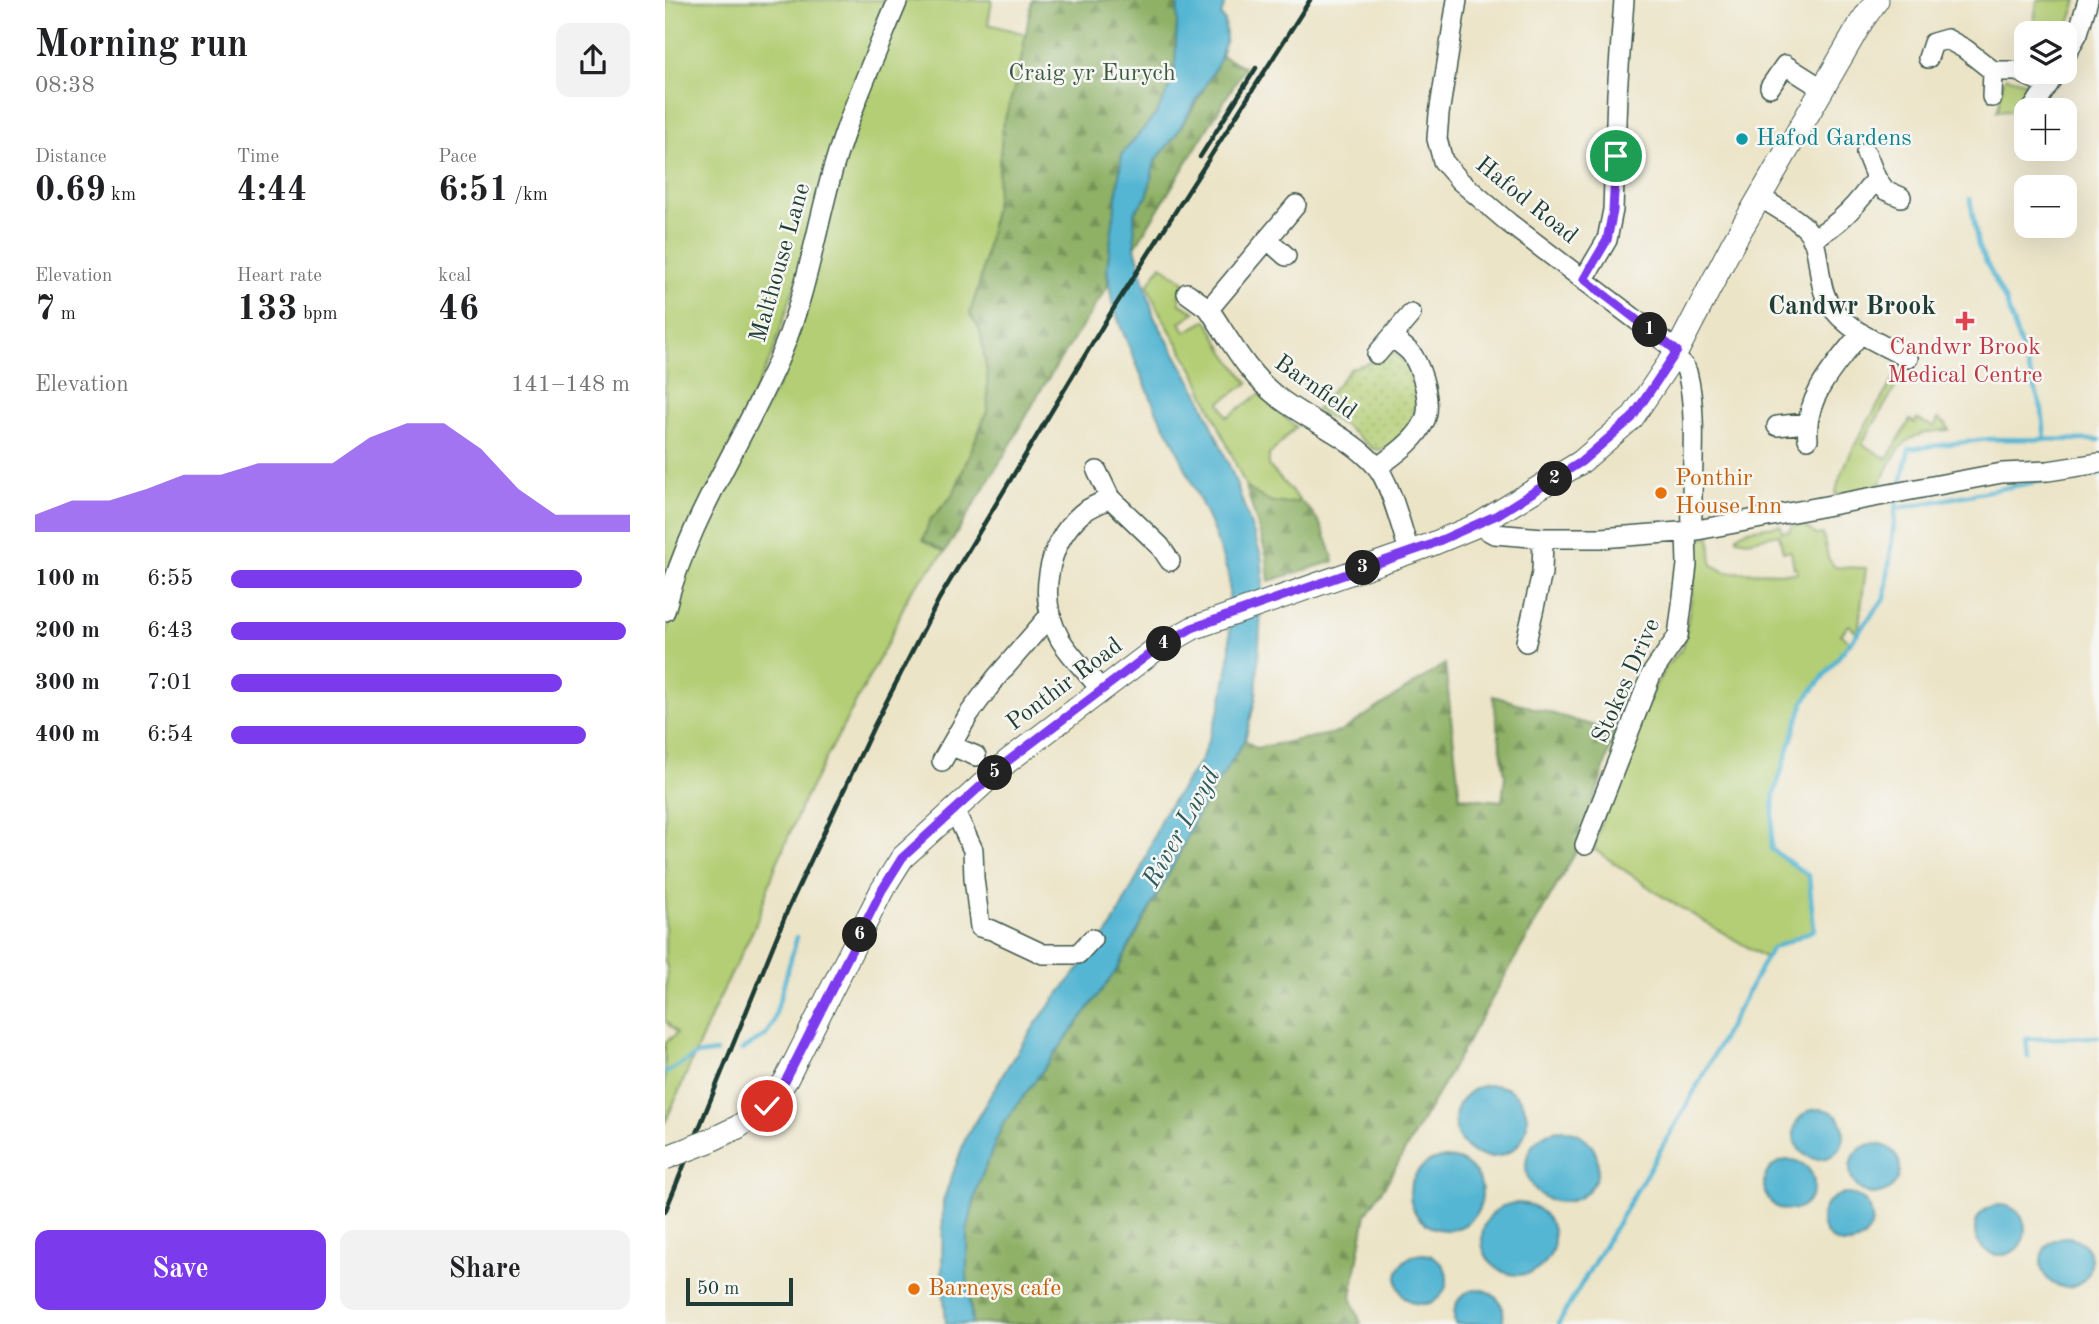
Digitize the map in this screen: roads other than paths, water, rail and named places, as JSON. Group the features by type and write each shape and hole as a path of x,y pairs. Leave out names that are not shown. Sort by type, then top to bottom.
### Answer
{"main road":[{"name":"Ponthir Road","path":"665,1158 738,1127 767,1106 786,1080 882,890 902,858 1008,761 1156,649 1192,628 1478,525 1581,462 1632,418 1675,354 1733,243 1862,21 1877,0"}],"street":[{"name":"Malthouse Lane","path":"665,611 669,593 698,518 781,354 794,317 849,120 898,0"},
{"name":"Hafod Road","path":"1457,0 1439,114 1437,139 1443,161 1460,181 1509,223 1584,279 1675,354"},
{"path":"1584,279 1607,240 1613,211 1624,0"},
{"path":"2077,35 2088,0"},
{"path":"1928,58 1933,43 1947,39 1993,71 2014,71"},
{"path":"1770,87 1785,65 1823,89"},
{"path":"1992,97 1993,71"},
{"path":"1866,153 1876,178 1885,190 1901,197"},
{"path":"1812,239 1847,216 1876,178"},
{"path":"1760,197 1808,230 1828,302 1835,312 1861,333 1907,358"},
{"path":"1209,309 1296,205"},
{"path":"1267,239 1286,256"},
{"name":"Barnfield","path":"1187,293 1209,309 1254,376 1303,416 1346,439 1378,467 1409,551"},
{"path":"1377,354 1411,314"},
{"path":"1777,426 1807,431 1813,403 1828,376 1861,333"},
{"path":"1378,467 1414,436 1426,418 1427,400 1423,378 1412,354 1392,337"},
{"name":"Stokes Drive","path":"1585,845 1651,675 1678,636 1687,565 1692,418 1687,370 1675,354"},
{"path":"1478,525 1494,534 1543,537 1601,538 1689,531 2002,473 2048,471 2099,463"},
{"path":"1097,471 1110,498 1165,538 1170,561"},
{"path":"1101,690 1060,639 1051,614 1047,583 1053,554 1069,528 1082,513 1110,498"},
{"path":"1526,642 1542,573 1543,537"},
{"path":"976,756 947,753 969,714 995,679 1051,614"},
{"path":"954,809 973,850 980,927 1044,954 1078,954 1092,939"}],"water":[{"name":"River Lwyd","path":"1178,0 1226,0 1221,16 1225,21 1226,40 1219,62 1174,138 1155,161 1147,197 1134,212 1135,247 1154,317 1200,397 1234,477 1261,555 1263,576 1256,697 1245,740 1197,815 1116,971 1003,1124 978,1185 967,1231 967,1278 972,1324 946,1324 942,1273 943,1201 966,1137 1039,1019 1109,931 1140,872 1162,816 1201,760 1221,705 1230,654 1229,577 1212,527 1172,438 1158,414 1122,330 1112,302 1107,268 1122,154 1157,113 1169,89 1175,67"},
{"path":"1491,1085 1505,1088 1517,1095 1524,1107 1527,1121 1524,1135 1517,1147 1505,1154 1491,1157 1477,1154 1465,1147 1458,1135 1455,1121 1458,1107 1465,1095 1477,1088"},
{"path":"1819,1109 1837,1116 1844,1134 1837,1152 1819,1159 1801,1152 1794,1134 1801,1116"},
{"path":"1562,1130 1576,1133 1588,1140 1595,1152 1598,1166 1595,1180 1588,1192 1576,1199 1562,1202 1548,1199 1536,1192 1529,1180 1526,1166 1529,1152 1536,1140 1548,1133"},
{"path":"1875,1144 1893,1151 1900,1169 1893,1187 1875,1194 1857,1187 1850,1169 1857,1151"},
{"path":"1446,1158 1460,1161 1472,1168 1479,1180 1482,1194 1479,1208 1472,1220 1460,1227 1446,1230 1432,1227 1420,1220 1413,1208 1410,1194 1413,1180 1420,1168 1432,1161"},
{"path":"1789,1160 1807,1167 1814,1185 1807,1203 1789,1210 1771,1203 1764,1185 1771,1167"},
{"path":"1847,1194 1865,1201 1872,1219 1865,1237 1847,1244 1829,1237 1822,1219 1829,1201"},
{"path":"1518,1203 1532,1206 1544,1213 1551,1225 1554,1239 1551,1253 1544,1265 1532,1272 1518,1275 1504,1272 1492,1265 1485,1253 1482,1239 1485,1225 1492,1213 1504,1206"},
{"path":"2000,1205 2018,1212 2025,1230 2018,1248 2000,1255 1982,1248 1975,1230 1982,1212"},
{"path":"2066,1237 2084,1244 2091,1262 2084,1280 2066,1287 2048,1280 2041,1262 2048,1244"},
{"path":"1422,1254 1440,1261 1447,1279 1440,1297 1422,1304 1404,1297 1397,1279 1404,1261"},
{"path":"1481,1289 1500,1302 1502,1324 1455,1324 1455,1310 1459,1299 1468,1292"}],"waterway":[{"path":"1970,199 1978,246 2006,302 2042,410 2045,439"},
{"path":"1900,487 1909,449 1988,439 2099,440"},
{"path":"2062,478 2099,474"},
{"path":"1895,509 2046,480"},
{"path":"1558,1324 1685,1108 1771,949 1814,930 1809,876 1771,849 1774,794 1804,701 1885,598 1897,499"},
{"path":"742,1050 766,1035 773,1023 797,937"},
{"path":"2028,1057 2026,1039 2099,1037"},
{"path":"665,1073 696,1055 716,1052"}],"railway":[{"path":"665,1212 788,909 874,726 939,599 1105,322 1310,0"},
{"path":"1200,157 1256,68"}],"place":[{"name":"Hafod Gardens","path":"1742,139"},
{"name":"Candwr Brook Medical Centre","path":"1965,321"},
{"name":"Ponthir House Inn","path":"1661,493"},
{"name":"Barneys cafe","path":"914,1289"}],"district":[{"name":"Candwr Brook","path":"1852,307"}],"park label":[{"name":"Craig yr Eurych","path":"1092,74"}]}
